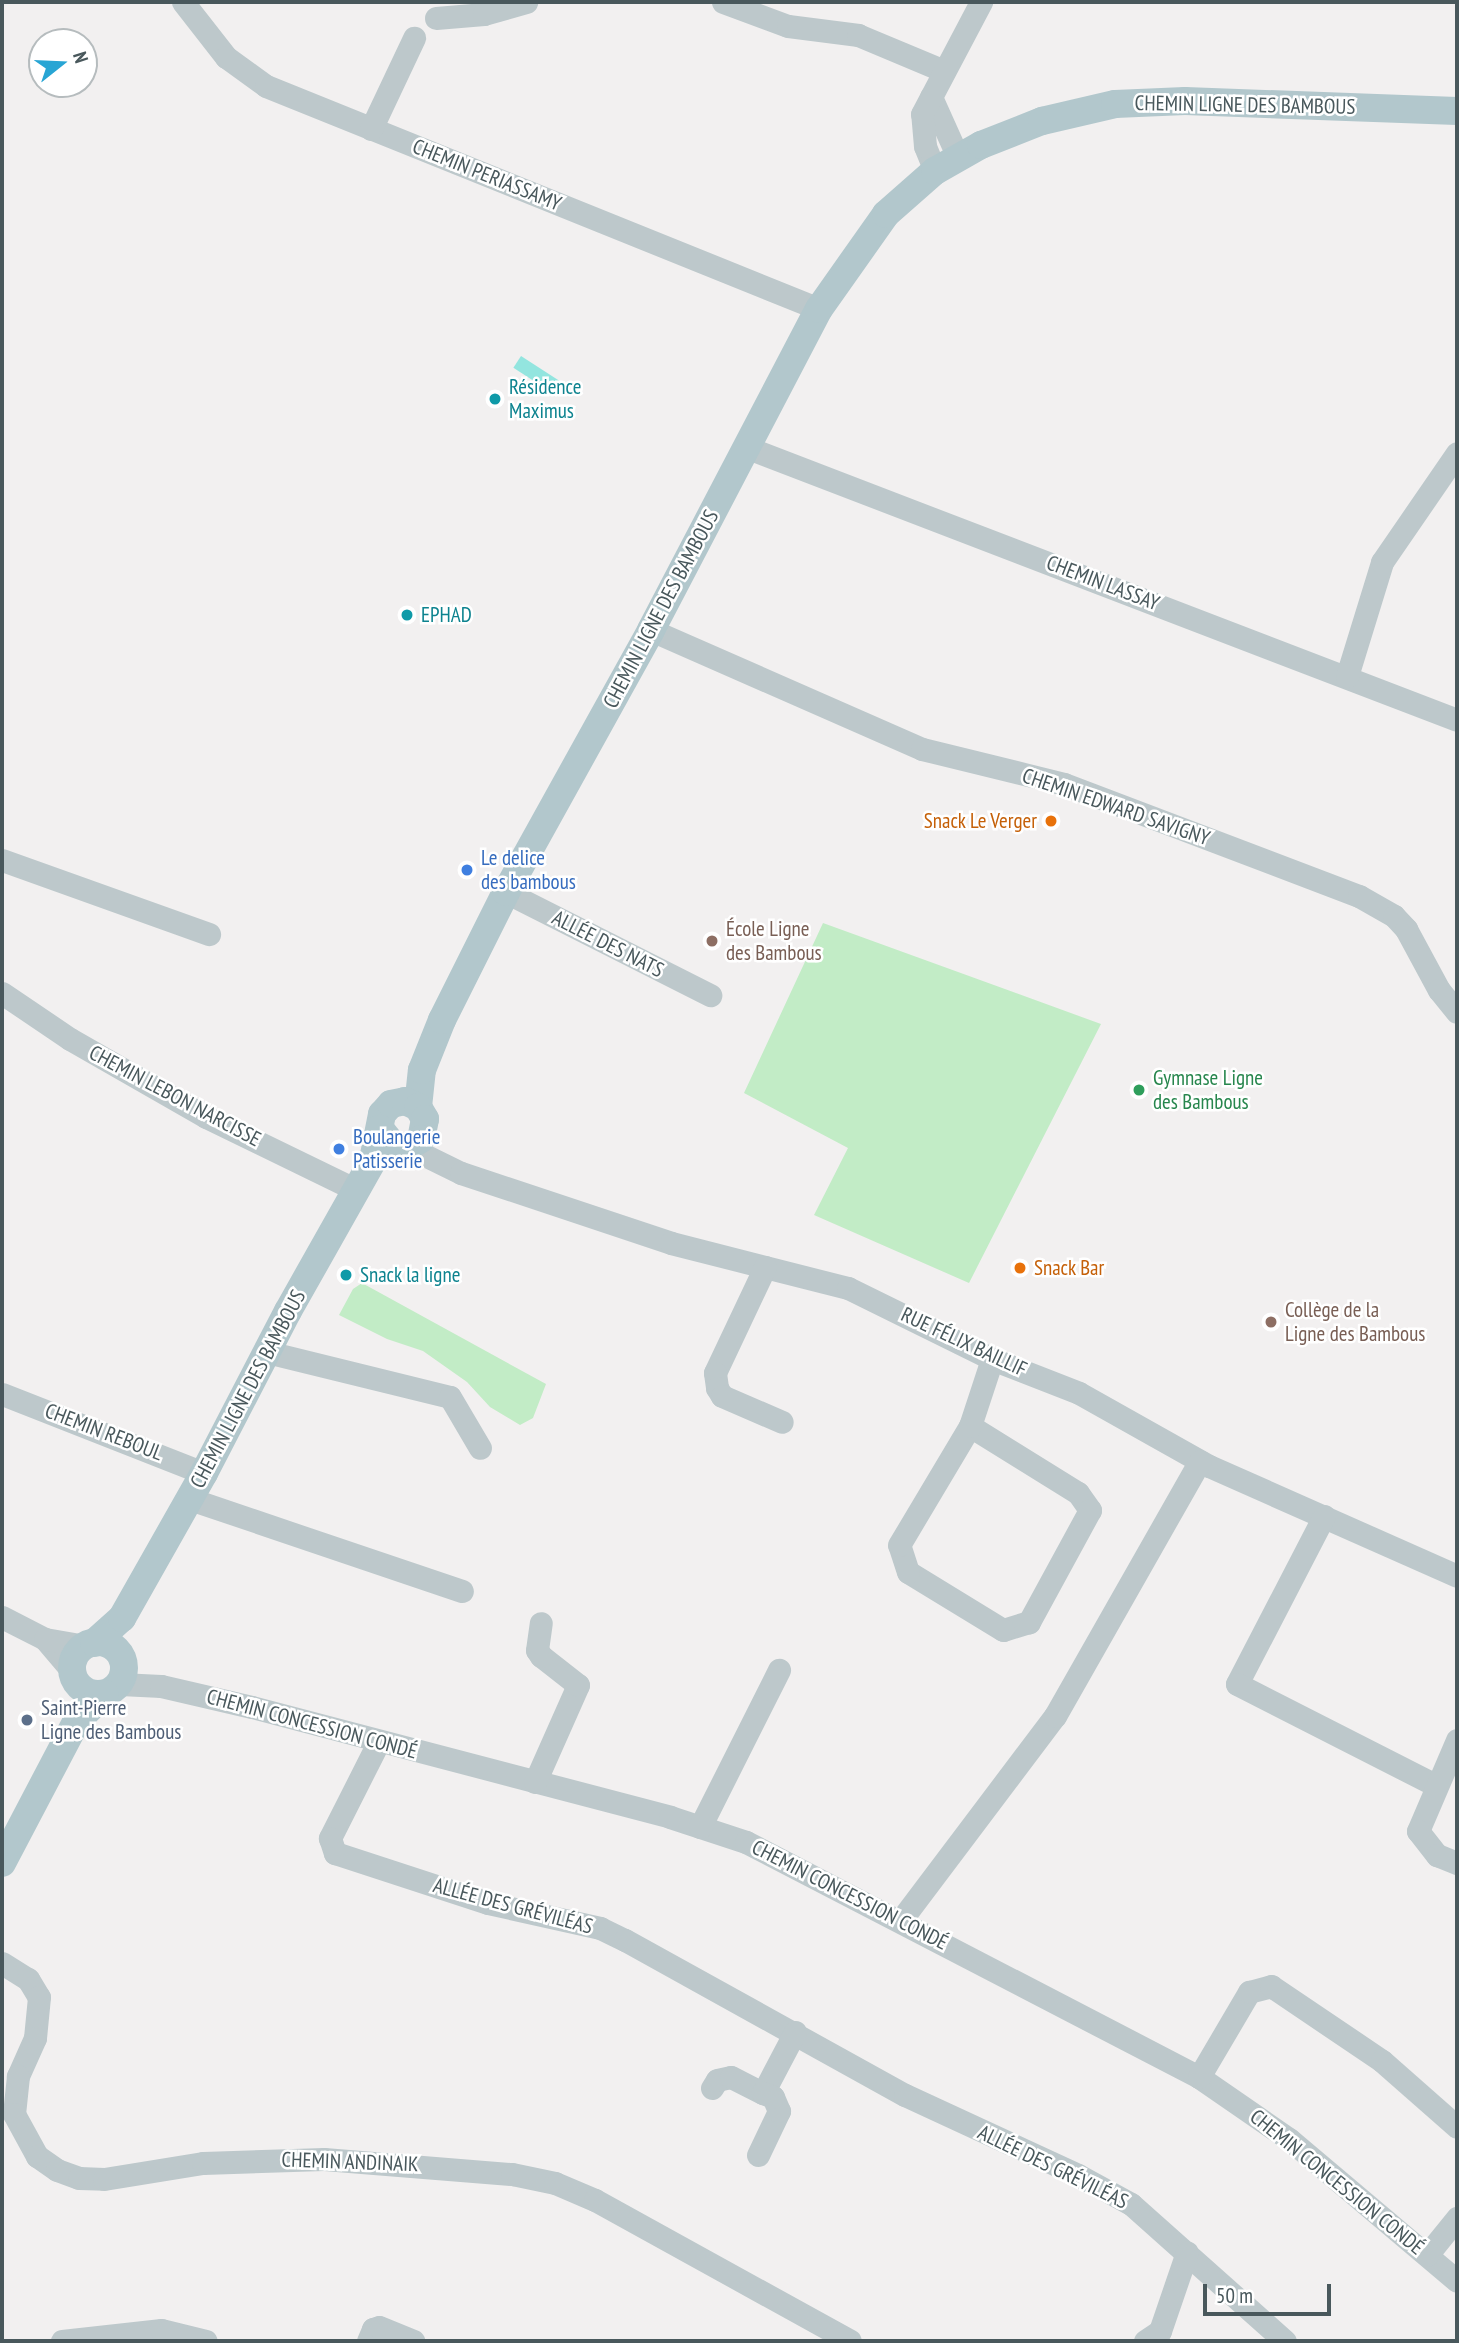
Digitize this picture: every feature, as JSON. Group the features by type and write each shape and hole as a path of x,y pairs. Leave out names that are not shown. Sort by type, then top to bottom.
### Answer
{"main road":[{"name":"CHEMIN LIGNE DES BAMBOUS","path":"90,1644 122,1618 190,1499 354,1189 373,1160 404,1126 422,1070 506,892 651,630 819,309 886,214 947,164 1042,121 1130,102 1457,111"},
{"name":"CHEMIN LIGNE DES BAMBOUS","path":"117,1675 122,1618"},
{"path":"76,1722 75,1656 90,1644 109,1644 117,1675"},
{"path":"74,1676 86,1692 117,1675"},
{"path":"2,1863 76,1722 117,1675"}],"street":[{"name":"CHEMIN PERIASSAMY","path":"183,2 245,74 371,129 819,309"},
{"path":"436,18 484,14 526,2"},
{"path":"723,2 788,26 858,35 944,71"},
{"path":"947,164 920,128 922,114 981,2"},
{"path":"371,129 414,38"},
{"name":"CHEMIN LASSAY","path":"748,448 1457,720"},
{"path":"1347,677 1382,562 1457,453"},
{"name":"CHEMIN EDWARD SAVIGNY","path":"651,630 922,749 1064,784 1359,895 1394,916 1406,929 1439,990 1457,1012"},
{"path":"2,860 209,934"},
{"name":"ALLÉE DES NATS","path":"506,892 710,995"},
{"name":"CHEMIN LEBON NARCISSE","path":"2,993 70,1039 206,1118 354,1189"},
{"name":"RUE FÉLIX BAILLIF","path":"404,1126 461,1173 671,1243 848,1288 992,1359 1079,1392 1200,1461 1457,1576"},
{"path":"765,1268 715,1373 716,1388 722,1396 782,1422"},
{"path":"267,1352 450,1397 480,1448"},
{"path":"970,1426 1078,1493 1090,1510 1029,1622 1003,1630 908,1572 899,1545 970,1426 992,1359"},
{"name":"CHEMIN REBOUL","path":"2,1394 204,1473"},
{"path":"901,1920 1055,1716 1200,1461"},
{"path":"190,1499 462,1591"},
{"path":"1324,1516 1237,1684 1435,1785"},
{"path":"2,1617 45,1639 90,1644"},
{"path":"535,1782 578,1685 537,1650 541,1623"},
{"path":"45,1639 74,1676"},
{"path":"700,1827 779,1670"},
{"name":"CHEMIN CONCESSION CONDÉ","path":"117,1675 535,1782 746,1842 901,1920 1199,2077 1289,2139 1457,2281"},
{"path":"1457,1740 1435,1785 1418,1831 1437,1855 1457,1863"},
{"name":"ALLÉE DES GRÉVILÉAS","path":"379,1741 330,1838 335,1853 488,1903 600,1928 795,2032 905,2095 1079,2175 1131,2204 1187,2252 1276,2338"},
{"name":"CHEMIN ANDINAIK","path":"2,1963 28,1979 39,1997 35,2038 19,2076 14,2114 37,2156 57,2170 79,2178 104,2179 203,2163 324,2159 468,2169 545,2181 595,2200 850,2341"},
{"path":"1199,2077 1249,1992 1271,1986 1382,2061 1457,2127"},
{"path":"763,2093 795,2032"},
{"path":"712,2088 717,2080 731,2077 773,2098 779,2111 758,2155"},
{"path":"1427,2255 1457,2218"},
{"path":"1145,2341 1160,2331 1187,2252"},
{"path":"368,2341 373,2329 379,2327 414,2341"},
{"path":"62,2341 161,2330 206,2341"}],"green space":[{"path":"823,923 1101,1024 969,1283 814,1215 848,1148 744,1093"},
{"path":"362,1283 546,1384 533,1418 520,1425 490,1407 467,1382 423,1351 387,1339 339,1315 353,1289"}],"water":[{"path":"521,356 565,385 558,397 513,368"}],"place":[{"name":"Résidence Maximus","path":"495,399"},
{"name":"EPHAD","path":"407,615"},
{"name":"Snack Le Verger","path":"1051,821"},
{"name":"Le delice des bambous","path":"467,870"},
{"name":"École Ligne des Bambous","path":"712,941"},
{"name":"Gymnase Ligne des Bambous","path":"1139,1090"},
{"name":"Boulangerie Patisserie","path":"339,1149"},
{"name":"Snack Bar","path":"1020,1268"},
{"name":"Snack la ligne","path":"346,1275"},
{"name":"Collège de la Ligne des Bambous","path":"1271,1322"},
{"name":"Saint-Pierre Ligne des Bambous","path":"27,1720"}]}
